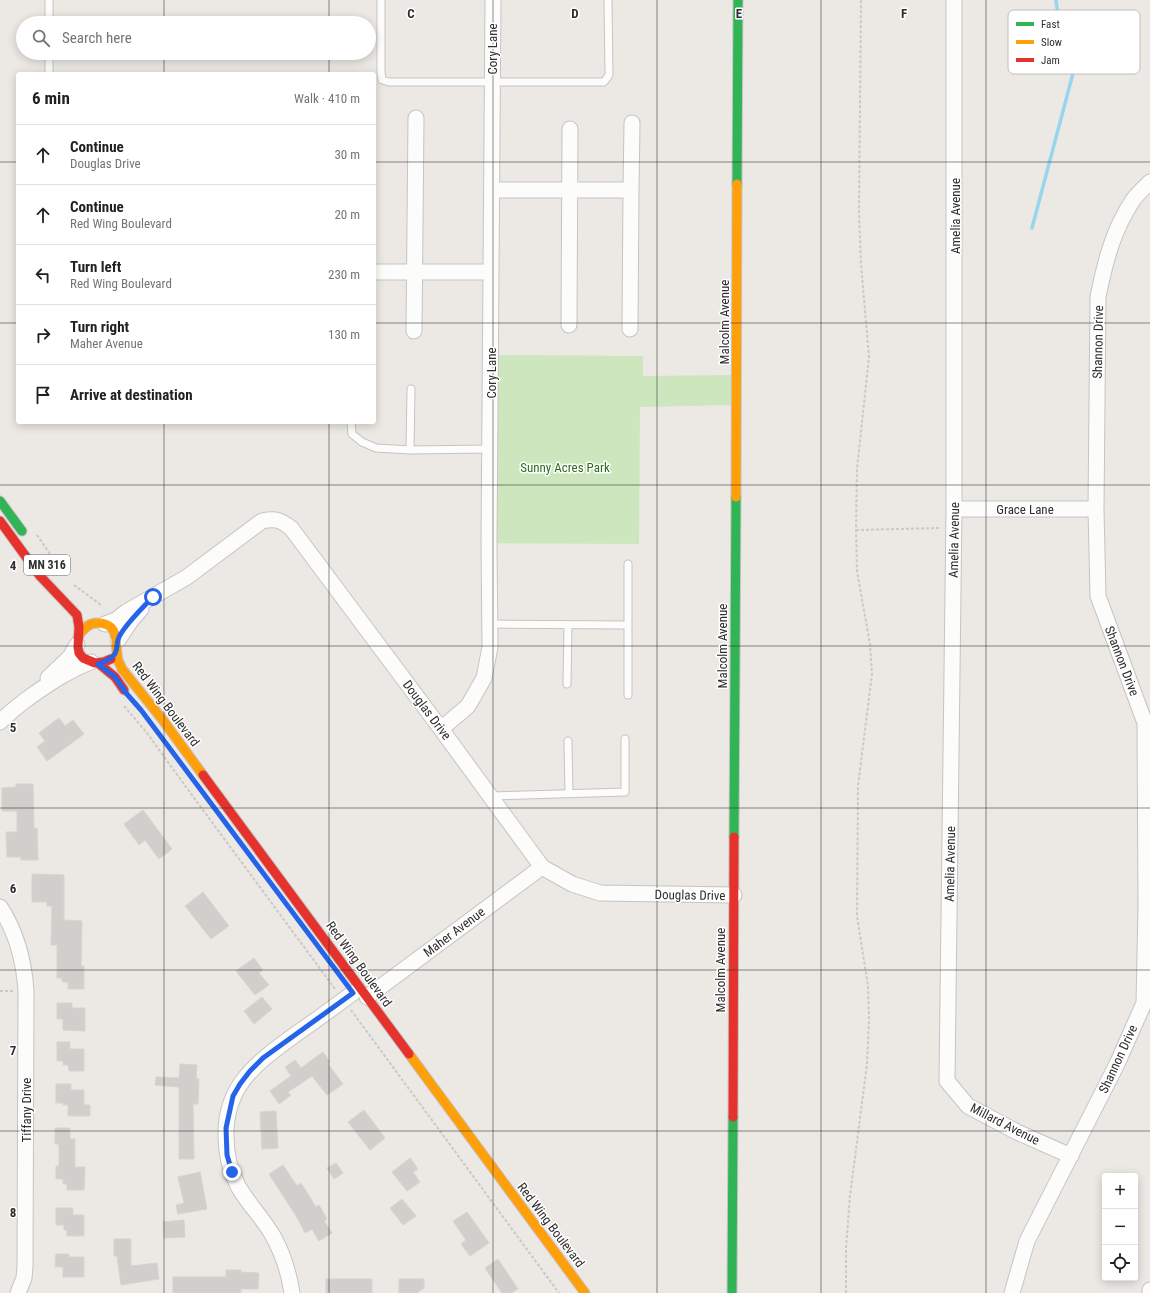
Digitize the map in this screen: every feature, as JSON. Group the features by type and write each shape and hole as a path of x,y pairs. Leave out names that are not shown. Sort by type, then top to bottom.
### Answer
{"street":[{"name":"Cory Lane","path":"441,729 468,706 484,678 490,647 493,0"},
{"name":"Malcolm Avenue","path":"732,1293 738,0"},
{"name":"Amelia Avenue","path":"947,1081 954,528 954,0"},
{"path":"414,331 416,118"},
{"path":"630,329 632,123"},
{"path":"569,325 570,129"},
{"name":"Shannon Drive","path":"1012,1293 1027,1241 1117,1064 1144,1003 1148,862 1145,723 1098,596 1096,510 1098,297 1104,264 1116,231 1134,199 1150,182"},
{"path":"492,190 631,190"},
{"path":"376,272 491,272"},
{"name":"MN 316","path":"0,501 28,539"},
{"name":"Grace Lane","path":"954,509 1096,510"},
{"name":"Douglas Drive","path":"103,624 116,620 126,612 187,577 262,521 272,519 281,521 291,528 542,867 572,884 600,893 734,895"},
{"name":"MN 316","path":"0,521 40,576 77,615 80,620 78,641"},
{"name":"MN 316","path":"66,591 81,606"},
{"name":"Douglas Drive","path":"117,645 130,622 153,597"},
{"name":"Red Wing Boulevard","path":"91,614 103,624 114,630 118,662 122,669 162,718 358,996"},
{"path":"33,694 56,669 70,657 82,630 94,623 103,624"},
{"name":"Red Wing Boulevard","path":"78,641 80,654 115,677 131,698"},
{"path":"0,722 13,709 33,694 75,668 110,659 117,645"},
{"name":"Maher Avenue","path":"292,1293 286,1266 273,1236 238,1186 227,1155 226,1128 228,1113 233,1096 240,1084 263,1058 358,996 542,867"},
{"name":"Tiffany Drive","path":"0,907 8,919 19,947 25,974 26,991 25,1266 24,1278 18,1293"},
{"name":"Red Wing Boulevard","path":"300,922 586,1293"},
{"name":"Millard Avenue","path":"947,1081 968,1106 1017,1132 1071,1156"}],"lane":[{"path":"49,0 49,16"},
{"path":"381,0 381,72 382,80 390,82 604,82 609,75 608,0"},
{"path":"49,60 49,72"},
{"path":"410,450 411,390"},
{"path":"351,424 352,434 362,442 376,448 410,450 490,449"},
{"path":"628,564 628,695"},
{"path":"490,624 628,626"},
{"path":"567,684 568,625"},
{"path":"490,796 625,792 625,739"},
{"path":"568,741 569,793"}],"path":[{"path":"846,1293 846,1247 850,1196 866,1077 869,1020 868,986 857,916 856,860 858,786 872,674 870,644 857,571 856,530 857,470 869,357 861,264 859,213 861,0"},
{"path":"856,530 954,528"}],"green space":[{"name":"Sunny Acres Park","path":"491,355 643,356 643,376 736,375 736,405 640,407 639,544 489,543"}],"building":[{"path":"59,718 65,726 73,720 84,734 47,761 37,747 45,741 39,733"},
{"path":"16,784 33,784 34,829 37,828 38,860 21,860 21,857 7,857 6,832 17,832 17,811 2,811 2,788 16,787"},
{"path":"143,810 172,849 159,859 145,840 139,845 124,824"},
{"path":"32,874 64,875 64,920 82,921 81,966 84,966 84,989 68,989 68,982 62,982 62,978 57,978 57,945 51,945 52,906 47,906 47,902 32,902"},
{"path":"203,892 229,926 211,939 185,906"},
{"path":"254,958 263,970 259,973 269,985 255,995 236,971"},
{"path":"262,997 272,1009 254,1024 244,1011"},
{"path":"57,1003 72,1003 72,1008 85,1008 85,1031 63,1030 63,1019 57,1019"},
{"path":"57,1042 70,1042 70,1049 84,1049 84,1071 69,1071 68,1065 63,1065 63,1061 57,1061"},
{"path":"323,1052 330,1062 328,1064 343,1084 327,1095 312,1076 288,1092 291,1095 279,1104 270,1091 291,1076 285,1067 295,1060 301,1068"},
{"path":"180,1064 197,1065 196,1079 199,1079 198,1104 193,1104 194,1159 179,1159 179,1087 155,1085 156,1077 179,1078"},
{"path":"56,1084 71,1084 71,1090 84,1090 84,1105 90,1105 90,1116 68,1116 68,1105 56,1103"},
{"path":"364,1110 385,1138 370,1150 348,1122"},
{"path":"276,1111 278,1148 262,1149 260,1112"},
{"path":"55,1128 70,1128 70,1139 75,1139 75,1167 85,1167 84,1190 67,1190 67,1184 63,1184 63,1179 56,1179 56,1166 59,1166 59,1144 55,1144"},
{"path":"410,1158 418,1169 413,1172 420,1182 407,1191 392,1172"},
{"path":"336,1163 343,1173 334,1179 327,1168"},
{"path":"283,1165 297,1186 301,1183 316,1207 319,1205 327,1219 324,1221 332,1233 319,1241 312,1229 305,1233 298,1219 269,1174"},
{"path":"200,1172 207,1209 178,1214 176,1205 184,1203 178,1177"},
{"path":"402,1199 416,1216 403,1225 390,1208"},
{"path":"56,1208 73,1208 73,1215 84,1215 84,1236 67,1236 67,1230 64,1230 64,1225 56,1225"},
{"path":"467,1212 489,1243 470,1256 461,1244 466,1240 453,1221"},
{"path":"184,1220 185,1237 164,1238 163,1222"},
{"path":"114,1239 131,1239 131,1266 157,1263 159,1279 121,1285 117,1256 114,1256"},
{"path":"56,1254 69,1254 69,1257 84,1257 84,1277 63,1277 63,1267 55,1267"},
{"path":"498,1259 518,1289 511,1293 502,1293 485,1268"},
{"path":"226,1270 241,1270 241,1272 259,1273 258,1289 241,1289 241,1293 173,1293 173,1277 226,1277"},
{"path":"326,1279 372,1279 372,1293 326,1293"},
{"path":"399,1279 424,1279 424,1288 417,1293 399,1293"}],"waterway":[{"path":"1056,0 1058,10"},
{"path":"1032,228 1073,74"}],"traffic: fast":[{"path":"737,184 738,0"},
{"path":"734,837 736,497"},
{"path":"0,501 22,531"},
{"path":"732,1293 733,1117"}],"traffic: slow":[{"path":"736,497 737,184"},
{"path":"78,637 83,629 94,623 105,624 114,631 118,660 122,669 162,719 203,775"},
{"path":"409,1054 585,1293"}],"traffic: jam":[{"path":"0,521 40,576 77,615 79,627 78,647 79,653 83,658 95,663 104,662 111,659"},
{"path":"98,663 115,677 124,690"},
{"path":"203,775 409,1054"},
{"path":"733,1117 734,837"}],"route":[{"path":"153,597 127,626 118,640 117,649 114,655 110,659 98,664 115,677 126,693 141,710 353,993 263,1058 240,1084 233,1096 228,1113 226,1128 227,1155 232,1172"}]}
